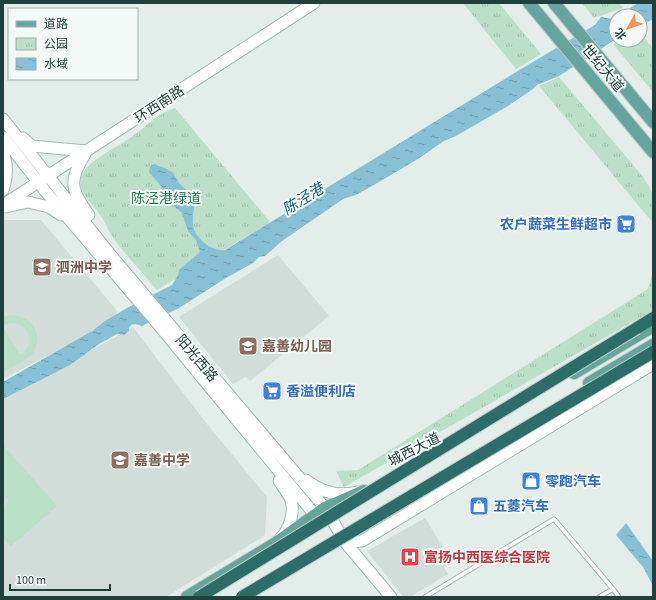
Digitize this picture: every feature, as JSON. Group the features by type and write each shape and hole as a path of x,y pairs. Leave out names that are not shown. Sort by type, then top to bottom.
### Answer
{"highway":[{"path":"199,597 653,318"},
{"path":"242,597 653,352"}],"main road":[{"name":"环西南路","path":"3,206 314,3"},
{"name":"世纪大道","path":"529,3 653,152"},
{"name":"世纪大道","path":"554,4 653,122"},
{"path":"3,120 32,146 86,151 76,169 74,187 77,199 94,224 100,241"},
{"name":"阳光西路","path":"3,120 70,220 289,466 320,512 387,595"},
{"name":"阳光西路","path":"3,137 100,241 139,296"},
{"path":"3,153 6,160 5,184 3,190"},
{"path":"3,206 28,202 49,207 70,220"},
{"path":"161,321 261,449 320,512"},
{"name":"城西大道","path":"187,597 276,543 320,512 444,451 653,325"},
{"path":"250,597 345,542 380,510 653,345"},
{"path":"345,542 362,541 653,364"},
{"path":"261,449 291,501 292,512 290,520 285,534 276,543"},
{"path":"289,466 313,486 329,494 347,495 370,488"}],"lane":[{"path":"425,597 554,519 619,597"},
{"path":"599,597 613,589"}],"shaded area":[{"name":"泗洲中学","path":"5,220 41,220 118,312 107,325 3,379 3,222"},
{"name":"嘉善幼儿园","path":"278,255 329,316 250,381 246,377 233,384 179,317"},
{"name":"嘉善中学","path":"133,327 207,424 267,497 265,535 166,597 3,597 3,399"},
{"name":"富扬中西医综合医院","path":"425,518 452,562 444,567 448,574 410,597 403,597 367,551"}],"green space":[{"path":"463,3 499,3 541,54 516,69"},
{"path":"582,3 619,3 623,8 608,8 608,13 594,18"},
{"path":"648,42 653,49 653,92 616,48 648,48"},
{"path":"559,77 644,178 653,194 653,223 539,86"},
{"name":"陈泾港绿道","path":"175,108 270,222 157,290 112,236 102,217 84,193 81,178 87,167 93,162 132,136 156,117"},
{"path":"653,271 653,310 344,487 336,471 358,470 648,289"},
{"path":"10,315 24,318 30,322 37,333 37,340 36,347 29,357 3,372 3,327 20,355 26,350 30,337 24,327 18,324 11,323 3,326 3,317"},
{"path":"3,445 57,506 11,546 3,538 3,507 9,501 3,494"}],"water":[{"path":"638,3 653,3 653,19 648,22 648,8 630,8"},
{"path":"601,17 608,18 608,44 559,76 537,85 508,106 456,136 444,141 418,159 379,182 356,195 343,199 282,241 265,256 259,257 253,263 226,278 179,308 142,326 135,324 130,326 129,331 124,335 117,334 99,344 70,365 3,399 3,382 92,331 105,321 127,308 172,285 178,275 179,270 200,252 196,240 188,231 182,213 164,197 161,186 149,172 150,167 154,164 173,173 179,183 194,198 193,226 197,236 210,247 225,250 595,25"},
{"path":"626,523 653,561 653,586 643,567 616,535"}],"place":[{"name":"农户蔬菜生鲜超市","path":"626,224"},
{"name":"泗洲中学","path":"42,267"},
{"name":"嘉善幼儿园","path":"248,346"},
{"name":"香溢便利店","path":"272,391"},
{"name":"嘉善中学","path":"120,460"},
{"name":"零跑汽车","path":"531,481"},
{"name":"五菱汽车","path":"479,506"},
{"name":"富扬中西医综合医院","path":"410,557"}],"water label":[{"name":"陈泾港","path":"303,199"}]}
